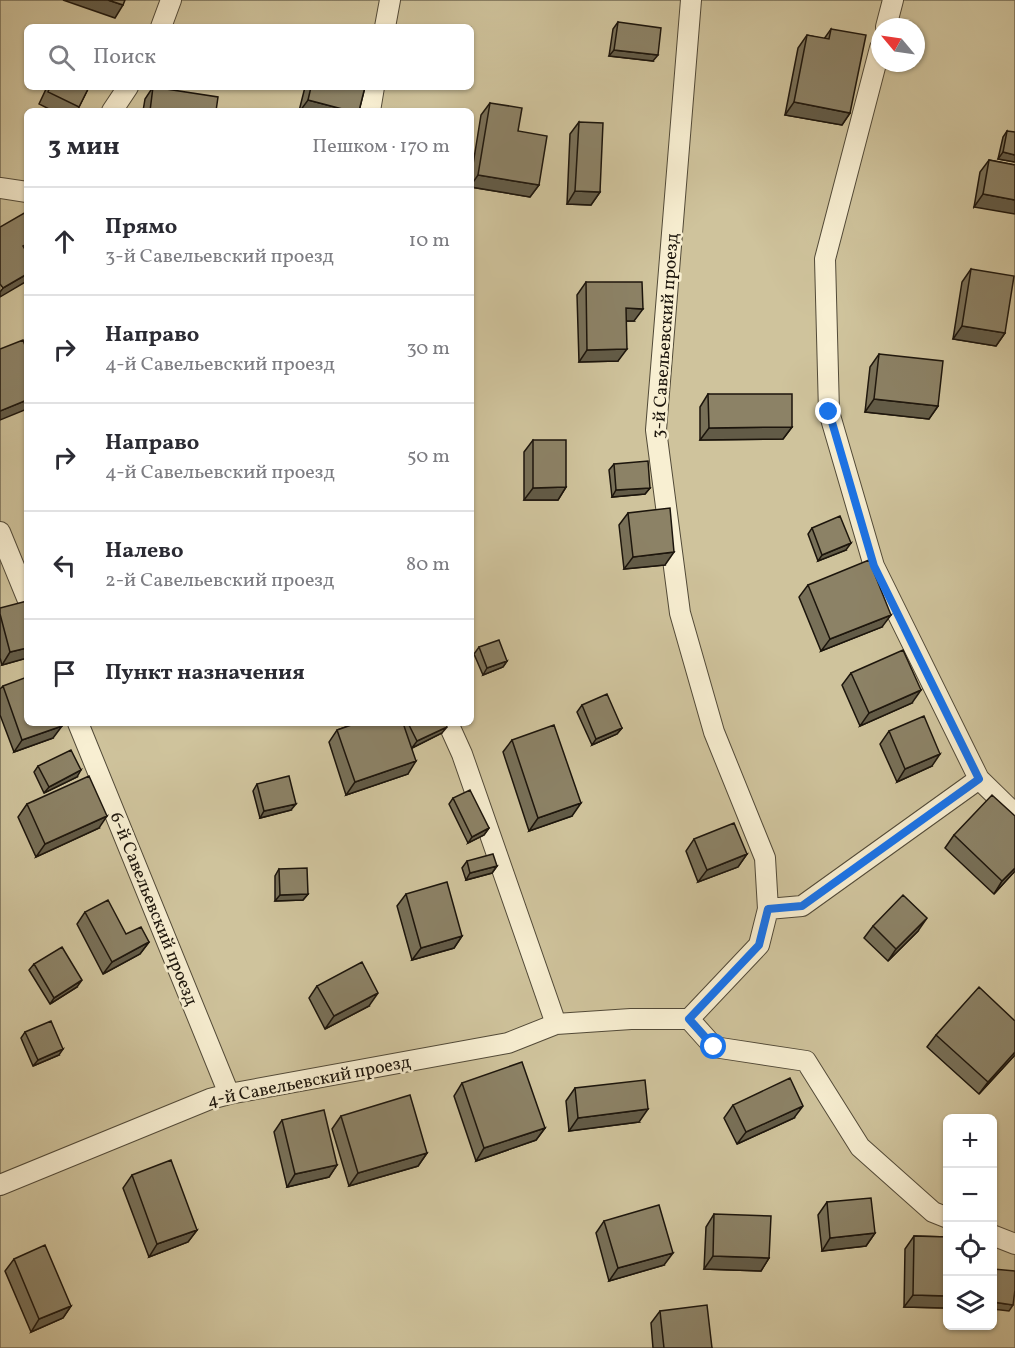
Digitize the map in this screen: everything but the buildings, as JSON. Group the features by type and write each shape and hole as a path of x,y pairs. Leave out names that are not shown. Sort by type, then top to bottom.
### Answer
{"lane":[{"path":"162,24 171,0"},
{"path":"386,24 390,0"},
{"name":"3-й Савельевский проезд","path":"691,0 656,430 680,613 714,732 765,858 768,909"},
{"path":"888,18 893,0"},
{"path":"874,72 825,259 829,412 874,566 979,779 1015,814"},
{"path":"114,108 126,90"},
{"path":"370,108 374,90"},
{"path":"0,188 24,192"},
{"path":"0,532 24,591"},
{"name":"6-й Савельевский проезд","path":"79,726 229,1094"},
{"path":"449,726 462,754 556,1024"},
{"path":"943,1216 933,1212 860,1147 806,1061 714,1047 689,1019 759,945 768,909 802,906 979,779"},
{"name":"4-й Савельевский проезд","path":"0,1185 210,1099 229,1094 508,1043 556,1024 631,1019 689,1019"},
{"path":"997,1237 1015,1244"}],"shaded area":[{"path":"0,0 1015,0 1015,1348 0,1348"}],"route":[{"path":"714,1047 689,1019 759,945 768,909 802,906 979,779 874,566 829,412"}]}
